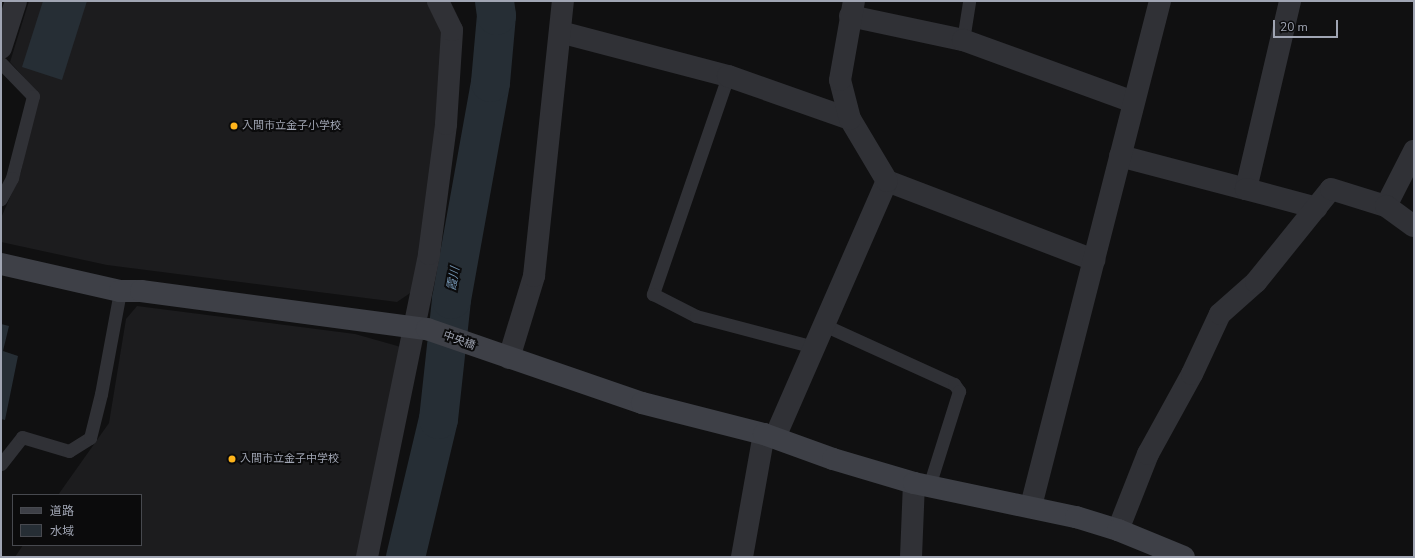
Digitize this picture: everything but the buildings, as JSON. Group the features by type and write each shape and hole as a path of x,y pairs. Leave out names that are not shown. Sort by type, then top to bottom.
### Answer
{"street":[{"path":"1,48 16,1"},
{"path":"367,557 421,328 446,124 452,30 438,1"},
{"path":"500,355 534,276 563,1"},
{"path":"1031,506 1160,1"},
{"path":"1246,189 1290,1"},
{"path":"1094,260 887,181 850,119 840,80 853,5 963,40 1133,102"},
{"path":"560,32 728,76 850,119"},
{"path":"1386,206 1414,151"},
{"path":"1120,156 1316,208"},
{"path":"742,557 770,435 814,347 887,181"},
{"path":"1118,530 1148,454 1192,374 1220,314 1256,282 1331,189 1386,206 1414,226"},
{"name":"中央橋","path":"1,264 120,291 421,328 642,403 770,435 833,459 922,485 1031,506 1118,530 1184,557"},
{"path":"911,557 922,485"}],"lane":[{"path":"963,40 969,1"},
{"path":"1,63 33,96 12,178 1,200"},
{"path":"728,76 653,294 696,316 814,347"},
{"path":"1,464 22,437 69,451 90,438 101,394 120,291"},
{"path":"824,325 954,384 959,391 922,485"}],"shaded area":[{"name":"入間市立金子小学校","path":"29,1 431,1 444,31 435,160 416,289 397,302 107,265 1,242 1,218 21,172 37,92 10,62"},
{"name":"入間市立金子中学校","path":"137,306 355,334 401,347 361,557 15,557 22,546 142,546 142,494 59,494 109,423 126,319"}],"water":[{"path":"43,1 87,1 62,80 22,67"},
{"path":"1,324 9,326 3,351 18,356 5,420 1,419"}],"waterway":[{"name":"霞川","path":"405,557 438,419 451,299 490,82 496,15 494,1"}],"place":[{"name":"入間市立金子小学校","path":"234,126"},
{"name":"入間市立金子中学校","path":"232,459"}]}
